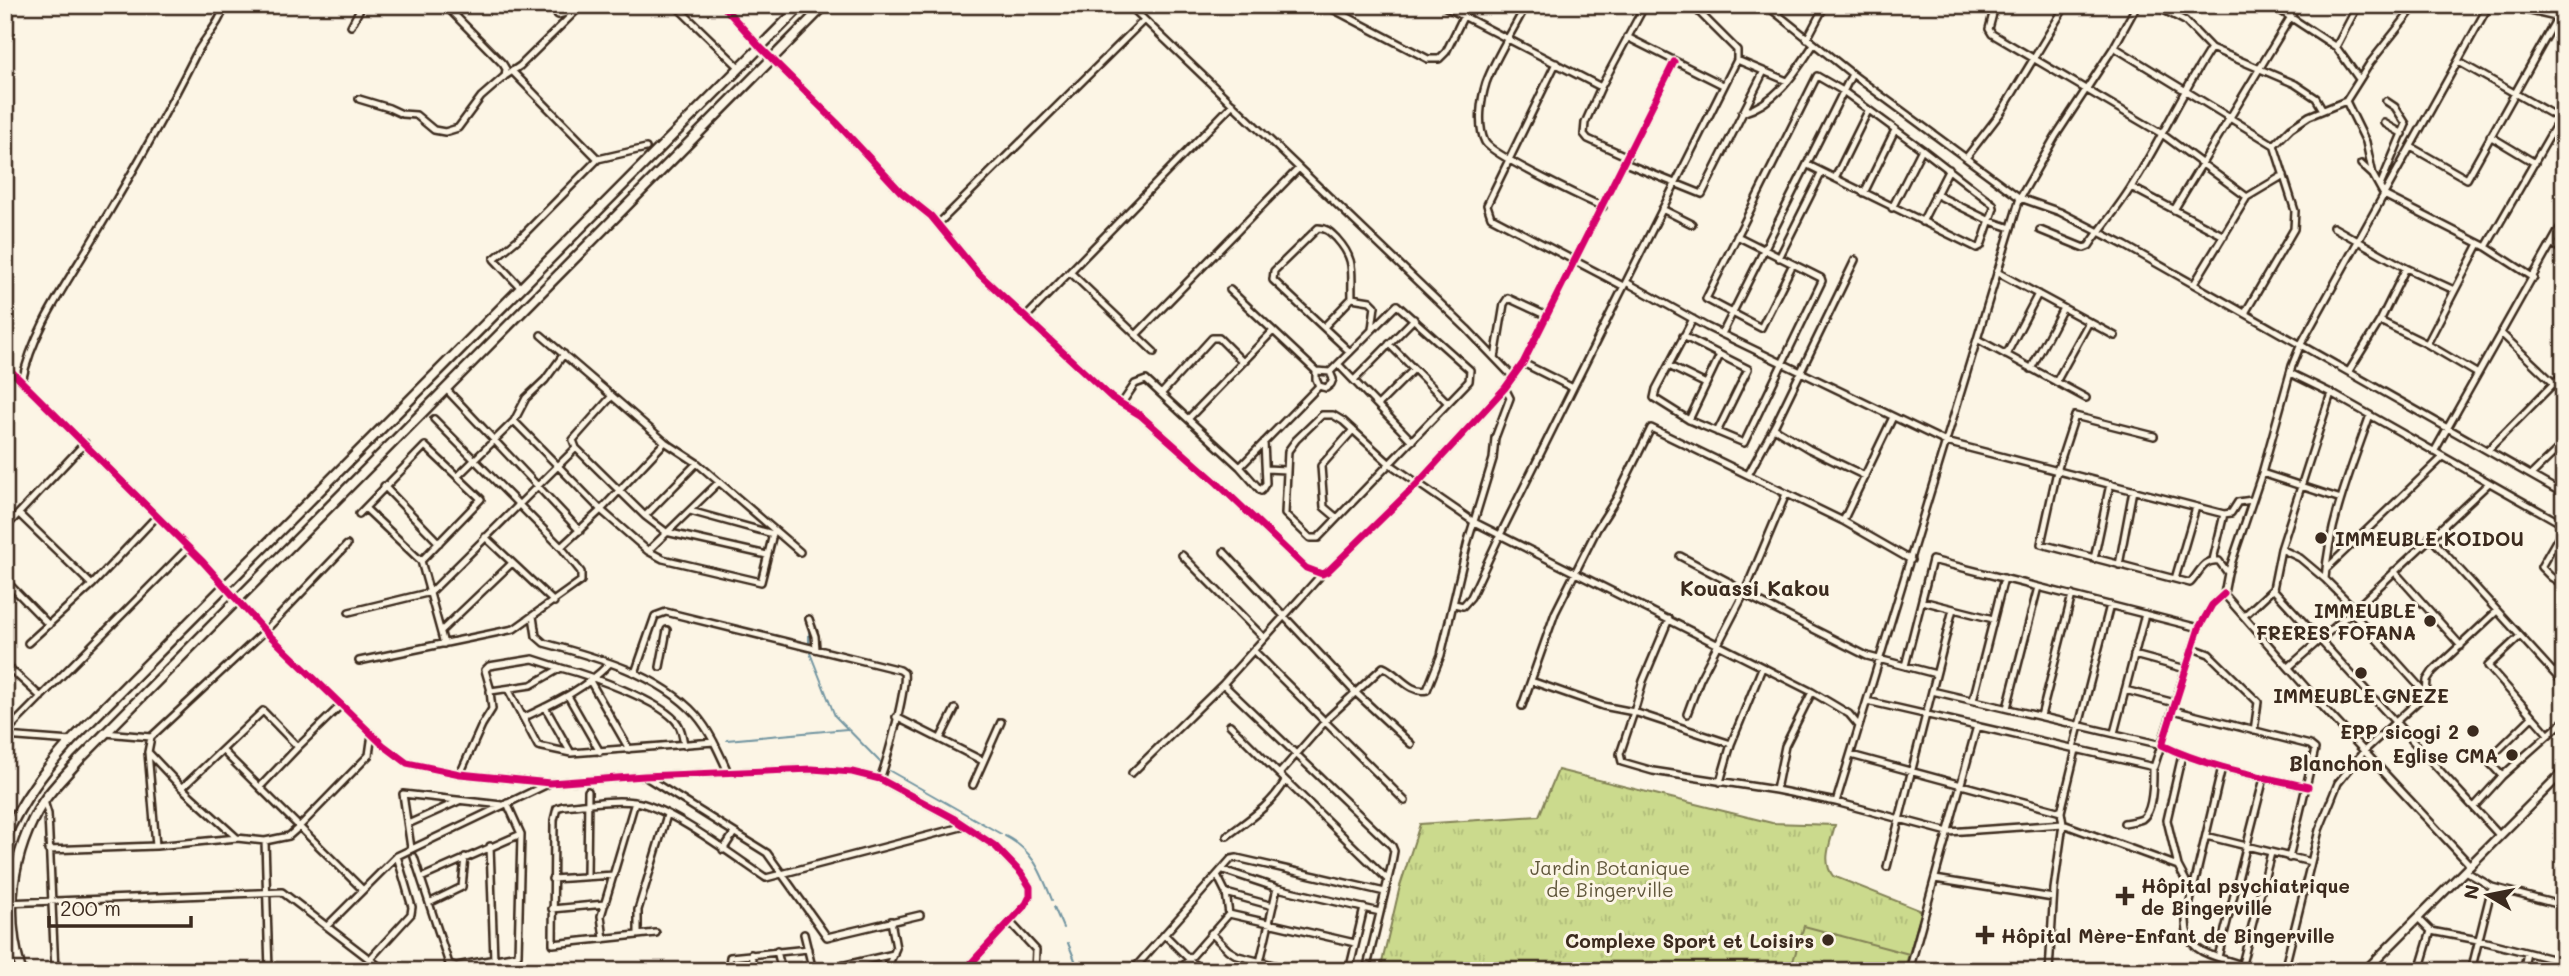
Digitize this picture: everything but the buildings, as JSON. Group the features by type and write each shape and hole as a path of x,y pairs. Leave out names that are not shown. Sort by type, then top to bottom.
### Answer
{"highway":[{"path":"5,838 33,787 71,741 802,5"},
{"path":"22,971 9,903 22,844 44,801 105,733 825,5"}],"main road":[{"path":"2365,971 2564,771"}],"street":[{"path":"22,382 29,356 57,301 198,50 220,19 225,5"},
{"path":"351,26 362,5"},
{"path":"445,5 503,64 506,69 505,76"},
{"path":"548,5 558,15 576,10"},
{"path":"359,99 402,114 416,115 434,130 445,132 461,127 463,120 481,97 582,5"},
{"path":"675,5 740,68"},
{"path":"722,5 901,192 938,224 977,272 1112,398 1140,415 1217,483 1306,568 1322,574"},
{"path":"1129,5 1513,377"},
{"path":"1325,5 1428,59 1439,59 1446,52 1469,5"},
{"path":"1442,5 1601,87"},
{"path":"1526,5 1487,82 1482,122 1486,143 1492,149 1603,207"},
{"path":"1645,5 1585,123 1584,134 1588,139 1675,184 1702,194 1763,73"},
{"path":"1454,604 1462,606 1471,597 1737,60 1737,50 1692,5"},
{"path":"1766,5 1852,74 2020,198 2060,212 2099,232 2564,494"},
{"path":"1807,39 1825,5"},
{"path":"1966,158 2002,111 2066,5"},
{"path":"1836,802 2020,198 2055,137 2114,47 2137,5"},
{"path":"2154,5 2185,20 2211,48 2295,84 2316,98 2323,110"},
{"path":"2171,12 2175,5"},
{"path":"2272,5 2336,47 2359,79"},
{"path":"2174,210 2298,5"},
{"path":"2336,47 2358,5"},
{"path":"2274,145 2291,128 2346,101 2359,79 2416,5"},
{"path":"2124,823 2145,816 2153,792 2153,768 2199,628 2212,605 2224,594 2228,573 2301,344 2489,5"},
{"path":"2411,147 2466,179 2561,18 2504,5"},
{"path":"1994,10 1989,29 1992,34 2162,134 2247,197"},
{"path":"938,224 1144,20"},
{"path":"1627,37 1723,85"},
{"path":"1742,113 1767,103 1798,70 1814,44"},
{"path":"2114,47 2274,145 2295,211 2294,229 2245,313"},
{"path":"2039,230 2087,248 2132,187 2184,89 2211,48"},
{"path":"1737,60 1787,81"},
{"path":"1132,773 1223,684 1322,574 1416,485 1505,388 1523,363 1576,261 1674,62"},
{"path":"2459,62 2562,120"},
{"path":"1556,63 1487,205 1491,217 1722,334 1946,442 2224,514 2231,513 2238,502 2252,499"},
{"path":"512,71 598,159"},
{"path":"1722,334 1852,74"},
{"path":"1793,264 1761,328 1705,297 1815,77 1821,76 1843,91 1993,204 1980,248 1892,208 1808,165"},
{"path":"2346,101 2366,142 2374,175 2384,195 2482,246 2533,278"},
{"path":"2380,186 2406,121 2395,107 2386,102"},
{"path":"1026,317 1233,104"},
{"path":"1835,178 1868,111"},
{"path":"2427,344 2455,290 2562,120 2564,111"},
{"path":"2384,123 2403,134"},
{"path":"1864,193 1895,130"},
{"path":"2490,136 2535,163"},
{"path":"522,288 494,259 523,235 598,159 646,148"},
{"path":"1892,208 1922,149"},
{"path":"2361,164 2374,175"},
{"path":"1136,335 1299,168"},
{"path":"1922,222 1949,169"},
{"path":"1779,258 1822,172"},
{"path":"2194,284 2247,197 2284,175"},
{"path":"2132,187 2224,236"},
{"path":"1935,194 2011,228"},
{"path":"1662,209 1692,224"},
{"path":"2434,452 2564,221"},
{"path":"2333,227 2406,268 2455,290"},
{"path":"1324,327 1352,298 1351,260 1348,251 1328,229 1318,228 1274,271 1273,280 1350,352"},
{"path":"1693,319 1654,398 1689,420 1744,443 1822,284 1821,278 1737,236"},
{"path":"2552,243 2564,252"},
{"path":"1748,475 1774,428 1855,260"},
{"path":"2349,371 2380,321 2406,268"},
{"path":"1070,272 1154,352"},
{"path":"1997,272 2115,336"},
{"path":"1230,290 1316,371 1330,372 1395,305 1400,306 1470,370 1469,381 1448,402 1412,441 1390,464 1337,519 1314,539 1287,518 1286,470 1291,446 1322,415 1338,417 1390,464 1416,485 1474,522 1812,692 1849,714 1859,726"},
{"path":"2006,355 2038,294"},
{"path":"1352,298 1370,301 1374,306 1372,329"},
{"path":"1495,359 1504,304 1508,298 1547,316"},
{"path":"2031,369 2063,308"},
{"path":"1354,380 1414,319"},
{"path":"2380,321 2427,344 2478,374"},
{"path":"2056,382 2089,322"},
{"path":"1188,419 1273,331"},
{"path":"2502,334 2564,393"},
{"path":"541,335 665,442 697,463 800,552"},
{"path":"1683,336 1748,369 1717,432"},
{"path":"1162,393 1212,338 1219,338 1243,362"},
{"path":"1977,339 2086,398"},
{"path":"1389,344 1448,402"},
{"path":"458,476 514,421 526,398 545,380 564,354"},
{"path":"1689,420 1720,355"},
{"path":"1523,363 1573,388"},
{"path":"1338,364 1412,441"},
{"path":"5,365 157,516 265,631 383,745 407,763 460,774 550,783 728,772 812,769 852,772 880,779 965,826 995,846 1021,873 1030,887 1030,896 1011,923 964,971"},
{"path":"1669,366 1706,384"},
{"path":"1378,405 1414,369"},
{"path":"1316,371 1319,386"},
{"path":"1319,386 1326,388 1330,385 1333,379 1330,372"},
{"path":"2290,373 2331,393 2564,526 2540,568 2564,585"},
{"path":"2488,450 2564,373"},
{"path":"1122,403 1135,384 1141,380 1150,381 1240,467 1261,491 1266,483 1264,442"},
{"path":"1240,467 1319,386"},
{"path":"1279,774 1325,721 1383,667 1413,689 1427,690 1441,655 1468,541 1493,459 1497,432 1510,398 1505,388"},
{"path":"446,389 580,531"},
{"path":"2244,616 2273,589 2281,549 2331,393"},
{"path":"612,396 573,440 576,448 645,516 666,532 767,555"},
{"path":"2154,436 2076,415 2057,471 2042,544 2175,579 2193,581 2204,564 2213,560 2219,561 2228,573"},
{"path":"2325,579 2329,541 2370,415"},
{"path":"1843,521 1893,417"},
{"path":"359,661 514,629 581,581 581,572 561,547 434,419"},
{"path":"514,421 601,510 648,551 663,559 761,582 773,534 690,511"},
{"path":"1522,706 1555,613 1597,529 1623,486 1648,428 1653,428 1843,521 1911,560"},
{"path":"1774,428 1809,449 1865,476"},
{"path":"1337,519 1324,507 1321,466 1353,430"},
{"path":"561,547 620,491 665,442"},
{"path":"5,528 85,443"},
{"path":"359,514 425,446 481,499 421,561"},
{"path":"2531,475 2562,447"},
{"path":"349,612 431,592 576,448"},
{"path":"2326,569 2443,457"},
{"path":"645,516 697,463"},
{"path":"1266,469 1286,470"},
{"path":"2262,473 2341,499"},
{"path":"648,551 719,482"},
{"path":"2094,559 2109,484"},
{"path":"2289,667 2353,611 2488,484"},
{"path":"384,486 439,543"},
{"path":"2119,565 2133,490"},
{"path":"1687,714 1700,679 1744,594 1786,494"},
{"path":"2175,579 2196,506"},
{"path":"365,508 421,561 444,644"},
{"path":"19,514 92,585"},
{"path":"2213,560 2224,514"},
{"path":"28,643 92,585 157,516"},
{"path":"485,537 554,602"},
{"path":"2430,537 2564,684"},
{"path":"156,846 148,752 151,737 265,631 347,545"},
{"path":"5,734 188,548"},
{"path":"2281,549 2300,558 2325,579 2426,694"},
{"path":"1224,552 1355,692 1411,744"},
{"path":"1182,555 1264,638"},
{"path":"1680,556 1729,582 1744,594 1867,656 1936,674"},
{"path":"1905,666 1932,560 2199,628"},
{"path":"440,631 512,562"},
{"path":"2394,571 2461,646"},
{"path":"1973,700 2004,578"},
{"path":"5,580 49,625"},
{"path":"2007,708 2038,587"},
{"path":"2273,589 2500,835"},
{"path":"2224,594 2468,868 2492,887 2564,906"},
{"path":"2041,716 2072,595"},
{"path":"1922,601 1993,619"},
{"path":"2049,971 2053,898 2063,824 2061,812 2079,725 2110,605"},
{"path":"1887,867 1953,609"},
{"path":"2306,971 2284,968 2319,830 2333,793 2343,775 2364,751 2426,694 2427,680 2433,671 2497,611"},
{"path":"635,673 655,616 660,612 900,670 904,673 903,688 887,761 880,779"},
{"path":"2114,733 2145,614"},
{"path":"533,616 536,636 544,643 635,673 674,696 696,715 714,742 728,772"},
{"path":"809,619 816,649"},
{"path":"1669,619 1643,681 1620,754 1622,762 1653,771 1836,802 1948,832 2063,824 2178,866"},
{"path":"660,667 667,630"},
{"path":"649,633 666,638"},
{"path":"2520,636 2488,666 2548,734"},
{"path":"2193,648 2209,654 2258,702 2254,731"},
{"path":"1254,651 1405,801"},
{"path":"2134,655 2186,669"},
{"path":"460,774 482,724 492,709 485,670 489,666 533,659 593,679 670,716 678,724 684,745"},
{"path":"5,664 41,697"},
{"path":"523,718 568,695 610,664"},
{"path":"2554,673 2564,664"},
{"path":"490,691 531,685 561,668"},
{"path":"1720,782 1731,744 1762,668"},
{"path":"593,679 629,749"},
{"path":"1531,681 1603,706 1634,712 1731,744"},
{"path":"1223,684 1392,846 1394,851 1366,971"},
{"path":"508,689 538,746 571,753 714,742"},
{"path":"2125,690 2175,703"},
{"path":"1932,691 2162,745 2182,755 2222,767 2308,787"},
{"path":"1776,790 1785,746 1812,692"},
{"path":"568,695 600,752"},
{"path":"1867,701 2153,768"},
{"path":"260,787 341,705"},
{"path":"545,707 571,753"},
{"path":"940,738 955,709"},
{"path":"2173,710 2311,745 2315,749 2290,858"},
{"path":"183,788 262,711 298,747"},
{"path":"896,717 983,761"},
{"path":"2502,776 2489,759 2532,717"},
{"path":"2474,807 2502,776 2564,721"},
{"path":"973,785 1001,722"},
{"path":"1230,725 1387,879"},
{"path":"1909,971 1977,726"},
{"path":"105,733 151,737"},
{"path":"5,734 71,741"},
{"path":"48,850 156,846 237,838 264,841 289,836 369,755 372,734"},
{"path":"223,751 362,889"},
{"path":"148,752 237,838"},
{"path":"1851,755 2061,812"},
{"path":"2182,755 2167,820 2178,866 2193,889"},
{"path":"2222,767 2186,919 2187,938 2199,951 2242,964 2253,971"},
{"path":"643,776 767,853 827,937 920,915"},
{"path":"2218,957 2264,778"},
{"path":"1227,836 1259,812 1286,781"},
{"path":"327,926 397,856 550,783"},
{"path":"587,876 588,791"},
{"path":"411,848 403,794 505,804"},
{"path":"408,824 461,799"},
{"path":"44,801 48,814 55,971"},
{"path":"656,933 553,944 552,879 554,820 557,808 635,802 686,825 766,878 965,826"},
{"path":"604,939 601,916 635,802"},
{"path":"414,857 449,964 456,966 518,955 521,834 505,804"},
{"path":"638,934 638,910 667,815"},
{"path":"723,850 734,833"},
{"path":"421,878 521,834"},
{"path":"2206,836 2311,863"},
{"path":"264,841 268,971"},
{"path":"490,846 494,960"},
{"path":"2242,964 2271,853"},
{"path":"370,959 411,914 412,907 397,856"},
{"path":"429,903 461,887 466,857"},
{"path":"1132,971 1217,877 1227,862 1237,858 1385,892"},
{"path":"1223,870 1277,888 1380,912"},
{"path":"552,879 614,874"},
{"path":"1217,877 1226,893 1229,914"},
{"path":"1935,879 2053,898"},
{"path":"2471,971 2492,887"},
{"path":"1258,971 1277,888"},
{"path":"9,903 282,892 385,971"},
{"path":"1226,893 1273,906"},
{"path":"552,909 605,904"},
{"path":"1349,971 1364,908"},
{"path":"1229,914 1355,943"},
{"path":"1179,971 1229,914"},
{"path":"2418,918 2431,931 2564,962"},
{"path":"887,971 897,948 891,921"},
{"path":"1011,923 1036,950 1035,971"},
{"path":"2419,971 2431,931"},
{"path":"1211,933 1233,954 1297,971"},
{"path":"804,934 813,971"},
{"path":"1165,936 1201,971"},
{"path":"728,971 730,957 777,950 808,949"},
{"path":"777,950 782,971"},
{"path":"2523,971 2527,953"},
{"path":"751,954 754,971"},
{"path":"819,971 894,954"}],"green space":[{"name":"Jardin Botanique de Bingerville","path":"1558,770 1772,823 1835,825 1827,857 1833,876 1922,911 1904,971 1380,971 1400,886 1420,824 1539,816"},
{"name":"Complexe Sport et Loisirs","path":"1804,926 1909,954 1904,971 1790,971"}],"waterway":[{"path":"809,626 809,644"},
{"path":"810,653 835,716 881,763"},
{"path":"727,740 847,729"},
{"path":"890,771 1001,834"},
{"path":"1005,836 1029,855 1040,871 1052,900"},
{"path":"1054,907 1063,928"},
{"path":"1068,943 1079,970"}],"cycle path":[{"path":"722,5 901,192 931,216 977,272 1112,398 1140,415 1217,483 1306,568 1322,574 1416,485 1505,388 1523,363 1674,62"},
{"path":"5,365 203,562 265,631 383,745 407,763 460,774 550,783 812,769 852,772 880,779 953,818 995,846 1021,873 1030,887 1026,904 964,971"},
{"path":"2224,594 2212,605 2199,628 2162,745 2215,765 2308,787"}],"place":[{"name":"IMMEUBLE KOIDOU","path":"2321,538"},
{"name":"IMMEUBLE FRERES FOFANA","path":"2430,621"},
{"name":"IMMEUBLE GNEZE","path":"2361,673"},
{"name":"EPP sicogi 2","path":"2473,731"},
{"name":"Eglise CMA","path":"2512,755"},
{"name":"Hôpital psychiatrique de Bingerville","path":"2125,896"},
{"name":"Hôpital Mère-Enfant de Bingerville","path":"1985,935"},
{"name":"Complexe Sport et Loisirs","path":"1828,940"}],"district":[{"name":"Kouassi Kakou","path":"1755,587"},
{"name":"Blanchon","path":"2336,762"}]}
